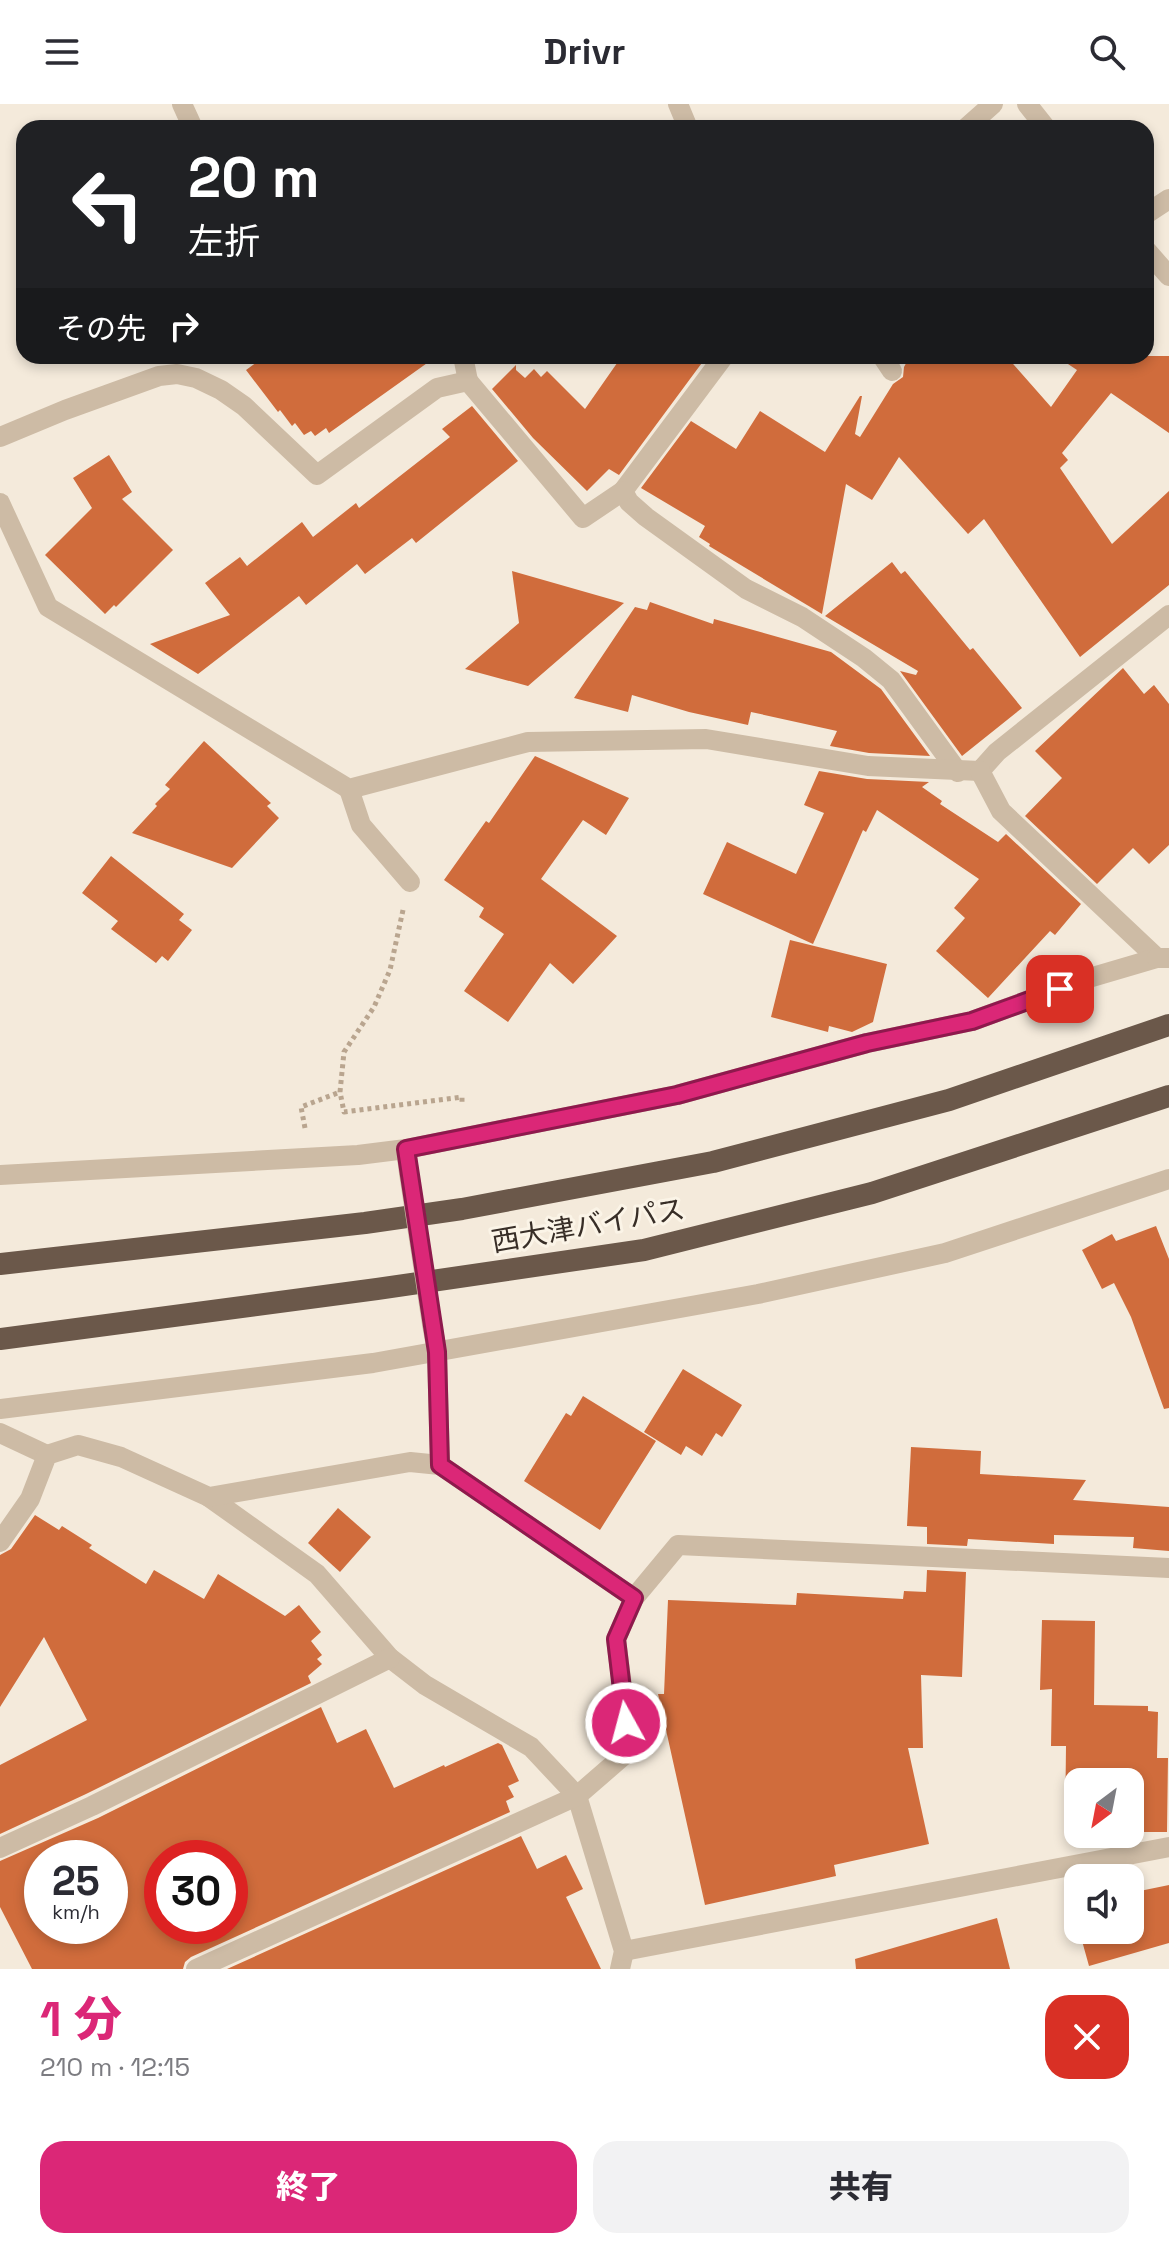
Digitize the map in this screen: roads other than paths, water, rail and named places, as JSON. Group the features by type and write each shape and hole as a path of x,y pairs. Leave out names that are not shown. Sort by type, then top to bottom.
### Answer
{"highway":[{"name":"西大津バイパス","path":"7,1262 365,1223 462,1209 713,1162 949,1100 1169,1025"},
{"name":"西大津バイパス","path":"0,1339 644,1250 872,1193 1169,1096"}],"street":[{"path":"975,120 993,104"},
{"path":"1027,104 1040,120"},
{"path":"1154,259 1169,276"},
{"path":"465,364 468,381 583,518 623,491 718,364"},
{"path":"0,437 159,376 177,374 196,378 244,406 317,475 437,388 468,381"},
{"path":"623,491 629,502 646,517 746,589 802,617 891,680 958,772"},
{"path":"0,503 48,607 349,789 361,825 410,882"},
{"path":"349,789 528,742 706,739 868,766 980,771 997,752 1169,615"},
{"path":"980,771 1001,811 1163,958"},
{"path":"0,1175 358,1155 406,1149 677,1095 867,1043 972,1021 1089,978 1163,958"},
{"path":"406,1149 437,1352 440,1465"},
{"path":"0,1409 373,1363 758,1294 945,1253 1169,1179"},
{"path":"0,1433 47,1455 78,1445 121,1457 209,1497 317,1574 390,1658 425,1685 531,1747 577,1796 622,1960 1169,1847"},
{"path":"0,1542 30,1499 47,1455"},
{"path":"209,1497 410,1462 440,1465 634,1598"},
{"path":"196,1969 577,1796 630,1750 616,1639 634,1598 678,1545 1169,1568"},
{"path":"0,1848 92,1806 390,1658"}]}
